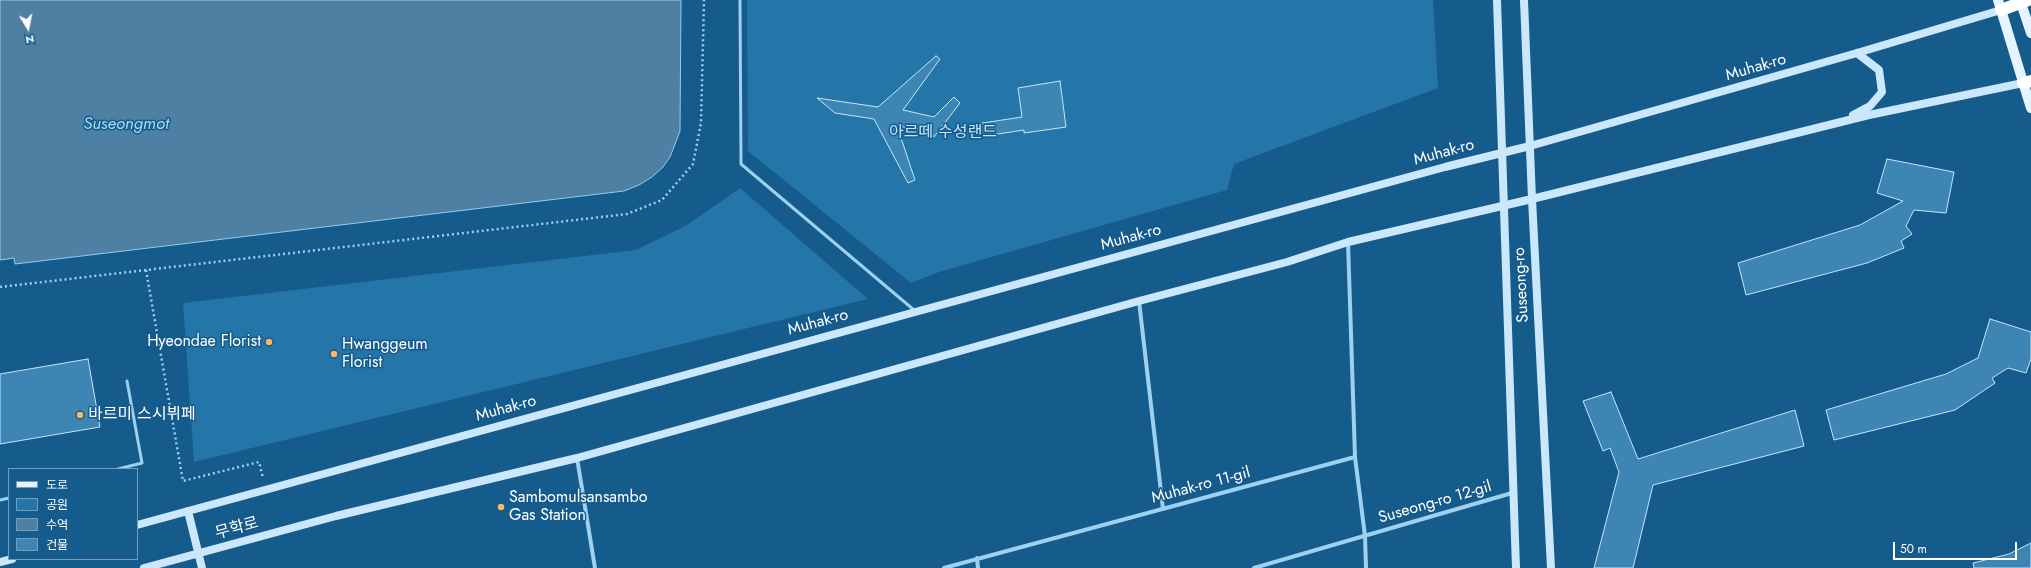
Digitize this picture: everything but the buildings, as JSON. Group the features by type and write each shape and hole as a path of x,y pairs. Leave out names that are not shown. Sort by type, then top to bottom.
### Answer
{"highway":[{"path":"2000,5 2023,1"}],"main road":[{"name":"Suseong-ro","path":"1497,0 1512,493 1516,568"},
{"name":"Suseong-ro","path":"1524,0 1532,199 1551,568"},
{"path":"2023,1 2031,33"},
{"name":"Muhak-ro","path":"266,488 1530,146 1857,54 2000,5"},
{"path":"2000,5 2027,82 2031,108"},
{"path":"1838,122 1870,106 1882,92 1879,70 1857,54"},
{"path":"198,554 336,516 577,458 1138,301 1287,262 1348,242 1504,206 1838,122 2027,82"},
{"name":"무학로","path":"138,525 266,488"},
{"path":"188,511 202,568"},
{"name":"무학로","path":"144,568 198,554"}],"street":[{"path":"1348,242 1355,457 1365,536"},
{"path":"1138,301 1163,508"},
{"name":"Muhak-ro 11-gil","path":"944,568 1355,457"},
{"path":"577,458 595,568"},
{"name":"Suseong-ro 12-gil","path":"1254,568 1512,493"},
{"name":"Suseong-ro 12-gil","path":"1365,536 1366,568"},
{"path":"977,558 978,568"}],"lane":[{"path":"740,0 741,164 915,312"},
{"path":"122,468 142,463 127,381"}],"path":[{"path":"0,287 627,214 662,200 693,164 701,123 704,0"},
{"path":"146,270 183,481 260,462 266,488"}],"green space":[{"name":"아르떼 수성랜드","path":"747,0 1433,0 1438,88 1234,164 1227,190 939,272 911,283 748,151"},
{"path":"740,188 868,299 194,462 183,303 636,250 687,225"}],"water":[{"name":"Suseongmot","path":"0,0 681,0 680,131 670,157 663,167 652,177 639,185 624,191 15,264 14,258 0,260"}],"place":[{"name":"Hyeondae Florist","path":"269,342"},
{"name":"Hwanggeum Florist","path":"334,354"},
{"name":"바르미 스시뷔페","path":"80,415"},
{"name":"Sambomulsansambo Gas Station","path":"501,507"}]}
